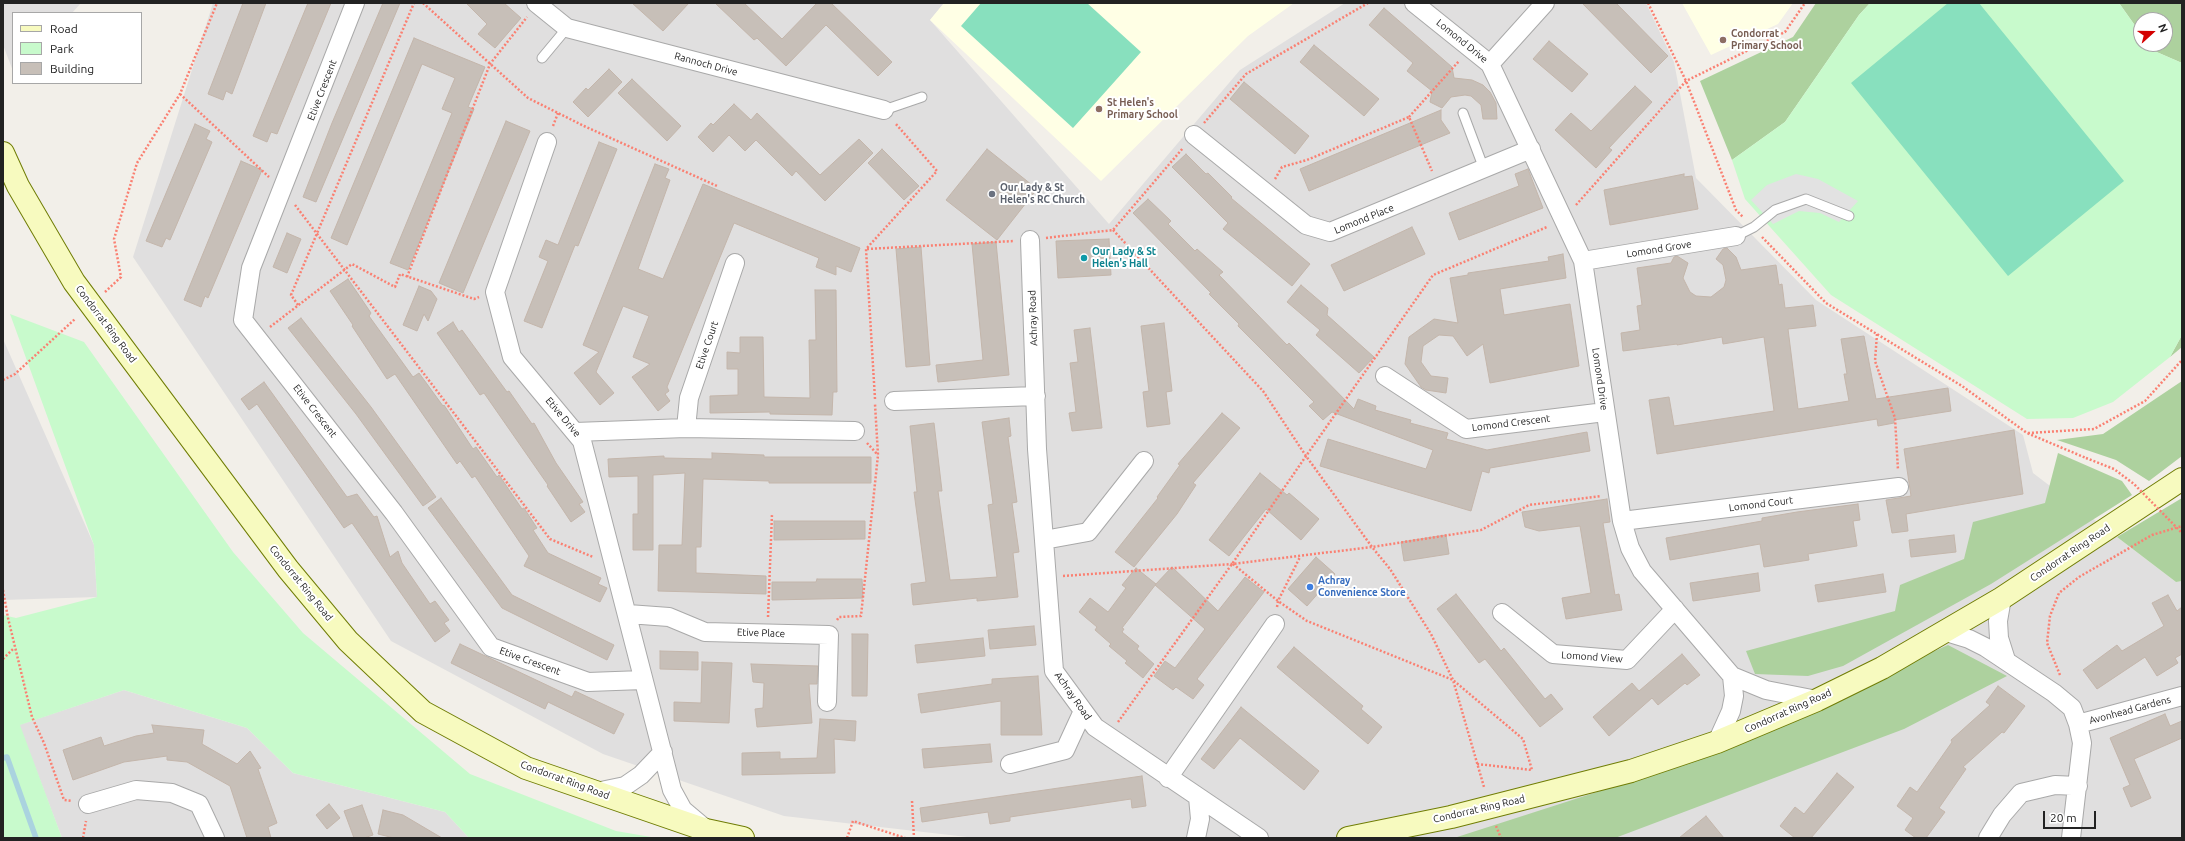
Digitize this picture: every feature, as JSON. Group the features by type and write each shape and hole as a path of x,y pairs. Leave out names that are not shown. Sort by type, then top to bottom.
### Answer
{"street":[{"name":"Etive Crescent","path":"355,3 283,190 251,268 244,320 394,513 491,647 588,682 643,680"},
{"name":"Lomond Drive","path":"1414,3 1490,64 1531,149 1582,261 1622,521 1630,548 1642,571 1732,676"},
{"name":"Lomond Drive","path":"1490,64 1545,3"},
{"name":"Rannoch Drive","path":"537,4 567,28 884,110"},
{"name":"Lomond Place","path":"1194,135 1306,225 1330,232 1531,149"},
{"path":"495,292 547,142"},
{"name":"Condorrat Ring Road","path":"3,153 18,186 74,282 288,569 348,641 423,712 526,768 706,830 743,838"},
{"name":"Lomond Grove","path":"1582,261 1736,236"},
{"name":"Achray Road","path":"1030,240 1037,449 1054,670 1095,727 1168,778 1259,838"},
{"name":"Etive Court","path":"686,428 689,398 735,263"},
{"name":"Etive Drive","path":"495,292 512,357 582,441 628,614 643,680 672,790 683,810 706,830"},
{"name":"Lomond Crescent","path":"1385,376 1466,429 1605,412"},
{"path":"894,401 1036,396"},
{"path":"575,432 686,428 855,431"},
{"path":"1044,540 1088,532 1144,461"},
{"name":"Condorrat Ring Road","path":"1348,838 1451,817 1631,770 1717,742 1816,700 1882,668 1946,632 2002,598 2182,479"},
{"name":"Lomond Court","path":"1622,521 1899,487"},
{"path":"2002,598 1998,621 1999,638 2006,660"},
{"name":"Lomond View","path":"1502,613 1553,654 1627,660 1675,609"},
{"name":"Etive Place","path":"628,614 669,617 705,632 829,635"},
{"path":"1168,778 1275,624"},
{"path":"1946,632 1969,639 2006,660 2072,708 2078,724 2082,743 2071,838"},
{"path":"827,702 829,635"},
{"path":"1717,742 1731,711 1734,696 1732,676 1766,690 1816,700"},
{"name":"Avonhead Gardens","path":"2078,724 2182,696"},
{"path":"1010,764 1066,750 1083,711"},
{"path":"596,792 625,786 641,774 663,752"},
{"path":"1988,838 2002,815 2022,793 2055,785 2078,786"},
{"path":"88,804 136,790 172,794 199,804 215,838"},
{"path":"1196,838 1200,819 1198,798"}],"lane":[{"path":"542,58 567,28"},
{"path":"884,110 922,97"},
{"path":"1463,113 1484,169"},
{"path":"1736,236 1754,227 1775,210 1806,199 1849,216"}],"path":[{"path":"102,294 121,277 114,239 137,163 180,94 218,3"},
{"path":"298,305 291,295 414,3"},
{"path":"423,3 528,98 584,126 718,186"},
{"path":"866,249 1030,240 1113,230 1246,74 1368,3"},
{"path":"1648,3 1686,82 1736,210 1826,302 1962,386 2027,433 2114,469 2134,484 2182,533"},
{"path":"1108,736 1232,564 1432,275 1564,220 1686,82 1785,32 1805,3"},
{"path":"407,277 490,64 537,4"},
{"path":"1266,193 1282,167 1307,160 1409,117 1470,48"},
{"path":"180,94 283,190 550,539 615,566"},
{"path":"829,635 839,617 861,616 878,455 866,249 937,171 884,110"},
{"path":"1409,117 1439,188"},
{"path":"1113,230 1263,391 1306,456 1372,547 1390,569 1431,634 1453,680 1484,787"},
{"path":"257,337 352,264 395,287 400,274 474,299 495,292"},
{"path":"3,380 15,374 75,319"},
{"path":"1877,334 1875,361 1895,418 1899,487"},
{"path":"2027,433 2094,429 2145,401 2182,360"},
{"path":"1047,577 1232,564 1301,557 1372,547 1481,530 1528,505 1619,494"},
{"path":"767,634 772,514"},
{"path":"2061,677 2047,643 2050,616 2059,593 2080,577 2152,535 2182,526"},
{"path":"1275,624 1278,601 1301,557"},
{"path":"1232,564 1278,601 1307,621 1453,680 1523,739 1532,770 1477,764"},
{"path":"3,590 4,607 32,717 44,743 64,800 88,804"},
{"path":"3,659 15,647"},
{"path":"912,801 914,838"},
{"path":"847,838 853,821 905,838"},
{"path":"1496,825 1500,837"}],"shaded area":[{"path":"3,3 81,3 73,12 12,12 12,68 3,45"},
{"path":"213,3 944,3 930,20 1109,224 1240,70 1345,3 1646,3 1674,62 1696,178 1816,300 2023,435 2033,473 2176,582 2182,581 2182,838 976,838 784,816 603,754 391,641 133,257"},
{"name":"St Helen's Primary School","path":"944,3 1294,3 1248,36 1101,181 930,20"},
{"name":"Condorrat Primary School","path":"1682,3 1793,3 1778,24 1711,55"},
{"path":"1796,174 1818,179 1858,201 1839,222 1820,213 1799,211 1773,224 1751,200 1767,185"},
{"path":"3,339 94,545 97,597 3,600"},
{"path":"124,690 247,728 293,773 445,812 469,838 62,838 19,725"}],"green space":[{"path":"981,3 1087,3 1141,52 1073,128 961,26"},
{"path":"1816,3 1870,3 1859,15 1785,122 1732,160 1700,81 1793,37"},
{"path":"1870,3 2119,3 2133,23 2133,52 2157,52 2182,63 2182,335 2170,357 2113,402 2073,418 2027,419 1831,295 1745,199 1732,160 1785,122 1859,15"},
{"path":"1948,3 1979,3 2124,181 2008,276 1851,83"},
{"path":"2119,3 2179,3 2182,5 2182,63 2157,52 2173,52 2173,12 2133,12 2133,23"},
{"path":"10,314 84,342 233,552 303,633 470,774 616,831 657,838 469,838 445,812 293,773 247,728 124,690 20,725 62,838 3,838 3,615 16,618 97,597 94,545"},
{"path":"2182,335 2182,347 2170,357"},
{"path":"2182,381 2182,456 2149,481 2116,460 2057,440 2103,434"},
{"path":"2058,453 2122,481 2132,495 1991,584 1843,666 1808,676 1755,674 1746,651 1895,611 1900,585 1964,559 1973,522 2045,503"},
{"path":"2182,498 2182,581 2176,582 2117,537"},
{"path":"1948,645 2007,676 1904,729 1615,838 1454,838 1681,765"}],"building":[{"path":"243,3 266,3 232,94 226,91 223,100 208,94"},
{"path":"308,3 331,3 277,134 271,132 267,142 253,136"},
{"path":"383,3 400,3 316,202 303,197 332,123"},
{"path":"466,3 504,3 521,18 495,48 478,34 487,24"},
{"path":"632,3 689,3 663,31"},
{"path":"715,3 744,3 782,39 817,3 831,3 892,62 878,76 826,25 786,66 757,38 754,40"},
{"path":"1582,3 1616,3 1668,56 1651,73"},
{"path":"1384,8 1452,67 1454,78 1472,80 1483,85 1490,92 1496,103 1497,119 1483,119 1481,105 1471,96 1465,95 1451,97 1442,108 1430,102 1432,91 1407,71 1413,63 1369,25"},
{"path":"414,38 485,67 468,107 474,109 408,270 390,263 452,113 442,109 455,78 422,64 347,245 331,238"},
{"path":"1549,41 1588,74 1572,92 1533,59"},
{"path":"1314,45 1379,99 1364,116 1300,62"},
{"path":"609,69 622,82 588,117 573,102 586,88 588,90"},
{"path":"632,79 681,126 667,141 618,93"},
{"path":"1244,82 1309,136 1295,154 1230,99"},
{"path":"1635,86 1652,102 1609,148 1612,150 1596,168 1555,130 1571,113 1591,131"},
{"path":"734,104 751,120 757,113 820,175 859,139 873,153 825,201 796,171 792,176 756,140 745,151 729,135 713,152 698,137 711,123 713,125"},
{"path":"1441,110 1441,120 1450,133 1309,191 1300,169"},
{"path":"506,121 530,131 463,293 439,283"},
{"path":"195,124 210,131 206,139 212,142 170,240 166,238 162,247 146,241"},
{"path":"599,142 617,149 578,246 575,245 542,328 524,321 548,261 539,257 546,240 558,245"},
{"path":"882,149 919,186 904,200 868,163"},
{"name":"Our Lady & St Helen's RC Church","path":"987,149 1037,189 997,240 946,200"},
{"path":"1186,154 1206,174 1208,173 1232,197 1231,198 1310,264 1292,286 1223,229 1228,223 1172,167"},
{"path":"241,161 262,170 208,298 205,296 201,307 184,300"},
{"path":"655,164 669,169 665,178 670,180 638,269 663,279 703,184 860,248 851,272 836,266 836,275 816,267 819,258 734,223 667,387 669,391 665,394 670,401 658,411 632,377 650,364 633,357 649,316 623,306 596,372 614,393 600,405 574,373 599,352 583,345"},
{"path":"1528,169 1543,208 1459,240 1449,213 1519,186 1515,174"},
{"path":"1684,174 1684,177 1692,176 1698,209 1610,225 1604,190"},
{"path":"1148,199 1171,221 1168,224 1195,251 1197,249 1223,272 1219,275 1287,345 1289,343 1354,409 1358,399 1376,406 1375,410 1411,420 1410,423 1448,433 1446,439 1487,450 1587,432 1590,451 1490,468 1489,473 1482,471 1471,511 1320,466 1328,439 1426,469 1433,450 1332,412 1323,420 1309,406 1314,402 1238,326 1239,324 1209,294 1211,293 1133,213"},
{"path":"1412,227 1425,254 1344,291 1331,265"},
{"path":"287,233 301,239 287,273 273,267"},
{"name":"Our Lady & St Helen's Hall","path":"1109,239 1111,275 1058,278 1056,241"},
{"path":"996,242 1009,375 938,382 936,365 983,360 972,244"},
{"path":"921,247 930,365 906,367 896,249"},
{"path":"1727,248 1736,257 1741,270 1776,265 1779,285 1782,284 1785,308 1813,305 1816,326 1788,329 1798,409 1849,401 1844,374 1847,374 1841,339 1864,336 1876,399 1948,388 1951,411 1894,420 1894,423 1878,426 1877,419 1657,454 1649,400 1669,397 1674,426 1774,411 1764,337 1723,344 1722,337 1677,345 1623,351 1621,333 1640,330 1637,306 1642,305 1637,268 1671,263 1674,257 1677,256 1688,263 1683,278 1690,292 1696,296 1711,297 1724,287 1726,280 1723,265 1716,259 1723,249"},
{"path":"1563,254 1566,278 1500,289 1504,315 1570,304 1579,366 1490,383 1483,344 1467,356 1453,336 1439,335 1423,346 1421,362 1431,376 1448,378 1446,393 1426,390 1421,387 1405,364 1409,337 1434,319 1458,323 1450,278 1468,275 1468,273 1549,261 1548,257"},
{"path":"348,279 371,313 369,316 413,377 419,373 443,406 444,405 473,449 476,447 497,477 499,475 522,509 524,508 537,528 533,530 548,553 601,578 598,584 607,588 600,602 524,566 529,556 475,476 472,478 460,461 457,464 395,374 387,379 330,291"},
{"path":"1301,285 1328,308 1327,315 1374,357 1359,373 1316,335 1320,330 1287,302"},
{"path":"419,286 431,291 437,299 428,321 424,314 417,331 403,325"},
{"path":"815,290 836,290 837,392 833,392 832,415 770,414 770,412 710,413 710,396 738,395 738,369 727,369 727,352 740,353 740,337 763,337 764,397 810,398 809,340 816,340"},
{"path":"301,318 371,407 436,497 423,506 356,414 288,328"},
{"path":"453,322 459,332 462,330 507,392 509,391 532,424 534,423 556,463 583,502 579,504 585,512 571,522 547,486 548,485 484,393 480,395 437,333"},
{"path":"1164,323 1172,391 1166,392 1170,424 1147,427 1143,392 1149,391 1141,326"},
{"path":"1090,328 1102,428 1072,431 1069,413 1076,412 1070,363 1078,362 1074,330"},
{"path":"264,382 347,497 357,494 374,517 377,516 390,557 398,551 402,563 430,604 435,601 449,620 444,623 450,631 435,642 352,523 344,528 257,404 249,410 241,399"},
{"path":"1222,413 1240,428 1193,483 1196,485 1177,514 1134,567 1115,552 1158,498 1157,497 1180,465 1178,464"},
{"path":"1009,418 1011,436 1008,437 1017,502 1012,503 1019,552 1013,553 1018,597 977,601 977,598 913,605 911,584 926,582 914,492 917,492 910,426 934,423 942,491 938,491 950,580 997,577 988,505 993,504 982,422"},
{"path":"2014,430 2023,494 1906,514 1908,531 1892,533 1886,500 1911,496 1904,449"},
{"path":"712,453 764,455 764,457 871,457 871,483 769,483 769,481 703,479 701,547 696,547 696,573 766,576 766,594 658,591 659,545 682,545 685,473 653,475 653,550 633,550 633,514 638,514 638,476 609,477 608,459 664,456 664,458 712,459"},
{"path":"1260,473 1287,495 1289,493 1319,519 1301,540 1266,509 1229,556 1209,540"},
{"path":"441,498 512,595 614,645 607,660 502,608 428,508"},
{"path":"1607,499 1610,522 1603,523 1615,595 1619,594 1622,610 1566,619 1562,598 1591,593 1580,526 1539,531 1525,527 1522,512"},
{"path":"1858,504 1860,520 1853,521 1857,546 1808,554 1809,560 1764,567 1760,544 1670,560 1666,538 1762,521 1762,518"},
{"path":"774,521 865,521 865,539 774,540"},
{"path":"1446,535 1449,554 1404,561 1401,542"},
{"path":"1954,535 1956,552 1911,557 1909,540"},
{"path":"1316,557 1335,574 1307,606 1288,589"},
{"path":"1172,567 1218,611 1245,577 1264,592 1197,679 1204,685 1193,699 1176,687 1173,690 1154,676 1165,661 1175,668 1205,629 1155,585"},
{"path":"1136,568 1156,584 1122,628 1124,629 1122,632 1139,646 1137,649 1154,664 1143,678 1125,663 1127,661 1109,646 1111,644 1095,630 1097,627 1079,612 1090,598 1108,612 1126,588 1122,585"},
{"path":"1758,573 1760,591 1693,601 1690,583"},
{"path":"1883,574 1886,592 1818,602 1815,585"},
{"path":"817,579 862,579 863,598 772,600 772,582 816,582"},
{"path":"1456,594 1501,651 1504,648 1545,699 1551,694 1563,709 1540,727 1485,659 1479,663 1437,609"},
{"path":"2168,595 2177,611 2182,607 2182,654 2175,658 2178,663 2157,676 2145,657 2097,689 2083,670 2117,645 2122,651 2164,626 2152,603"},
{"path":"1034,626 1036,645 990,649 988,630"},
{"path":"852,634 868,634 867,696 852,696"},
{"path":"983,638 985,656 917,663 915,645"},
{"path":"460,644 572,697 575,691 624,714 614,734 548,702 545,709 451,663"},
{"path":"1294,647 1363,706 1361,709 1382,727 1368,744 1277,667"},
{"path":"660,651 698,652 698,670 660,669"},
{"path":"1682,654 1700,675 1687,685 1685,683 1658,705 1652,698 1609,736 1593,717 1632,683 1639,691"},
{"path":"702,662 732,663 729,723 674,721 674,702 701,703"},
{"path":"751,664 818,666 817,684 809,684 812,723 757,727 755,709 763,708 764,683 753,682"},
{"path":"1038,676 1042,735 1001,735 1001,701 921,713 918,694 992,684 992,679"},
{"path":"1998,686 2025,706 2004,733 2002,732 1963,767 1966,769 1939,808 1945,812 1926,838 1916,838 1905,830 1913,818 1897,806 1910,787 1917,792 1952,742 1951,740 1990,705 1986,702"},
{"path":"1241,707 1319,771 1304,790 1240,738 1214,769 1201,759"},
{"path":"2165,714 2170,726 2182,721 2182,738 2134,759 2151,798 2131,807 2123,788 2130,785 2110,738"},
{"path":"820,719 856,721 855,741 834,739 835,773 742,775 742,753 780,752 780,759 817,758"},
{"path":"152,725 204,730 202,744 237,764 250,751 261,768 258,769 277,823 268,827 271,838 247,838 230,786 187,762 167,760 167,756 124,762 73,780 63,750 101,737 104,746 136,736 154,733"},
{"path":"990,744 992,762 924,768 922,749"},
{"path":"1837,773 1854,787 1811,838 1795,838 1780,826 1795,807 1804,814"},
{"path":"1142,776 1146,806 1132,808 1131,799 1010,817 1010,821 990,824 988,812 922,822 920,808"},
{"path":"329,804 340,818 327,829 316,815"},
{"path":"362,805 373,835 364,838 354,838 344,811"},
{"path":"383,810 403,815 442,838 394,838 378,834"},
{"path":"1706,816 1724,838 1679,838"}],"waterway":[{"path":"3,758 7,757 36,838"}],"place":[{"name":"Condorrat Primary School","path":"1723,40"},
{"name":"St Helen's Primary School","path":"1099,109"},
{"name":"Our Lady & St Helen's RC Church","path":"992,194"},
{"name":"Our Lady & St Helen's Hall","path":"1084,258"},
{"name":"Achray Convenience Store","path":"1310,587"}]}
